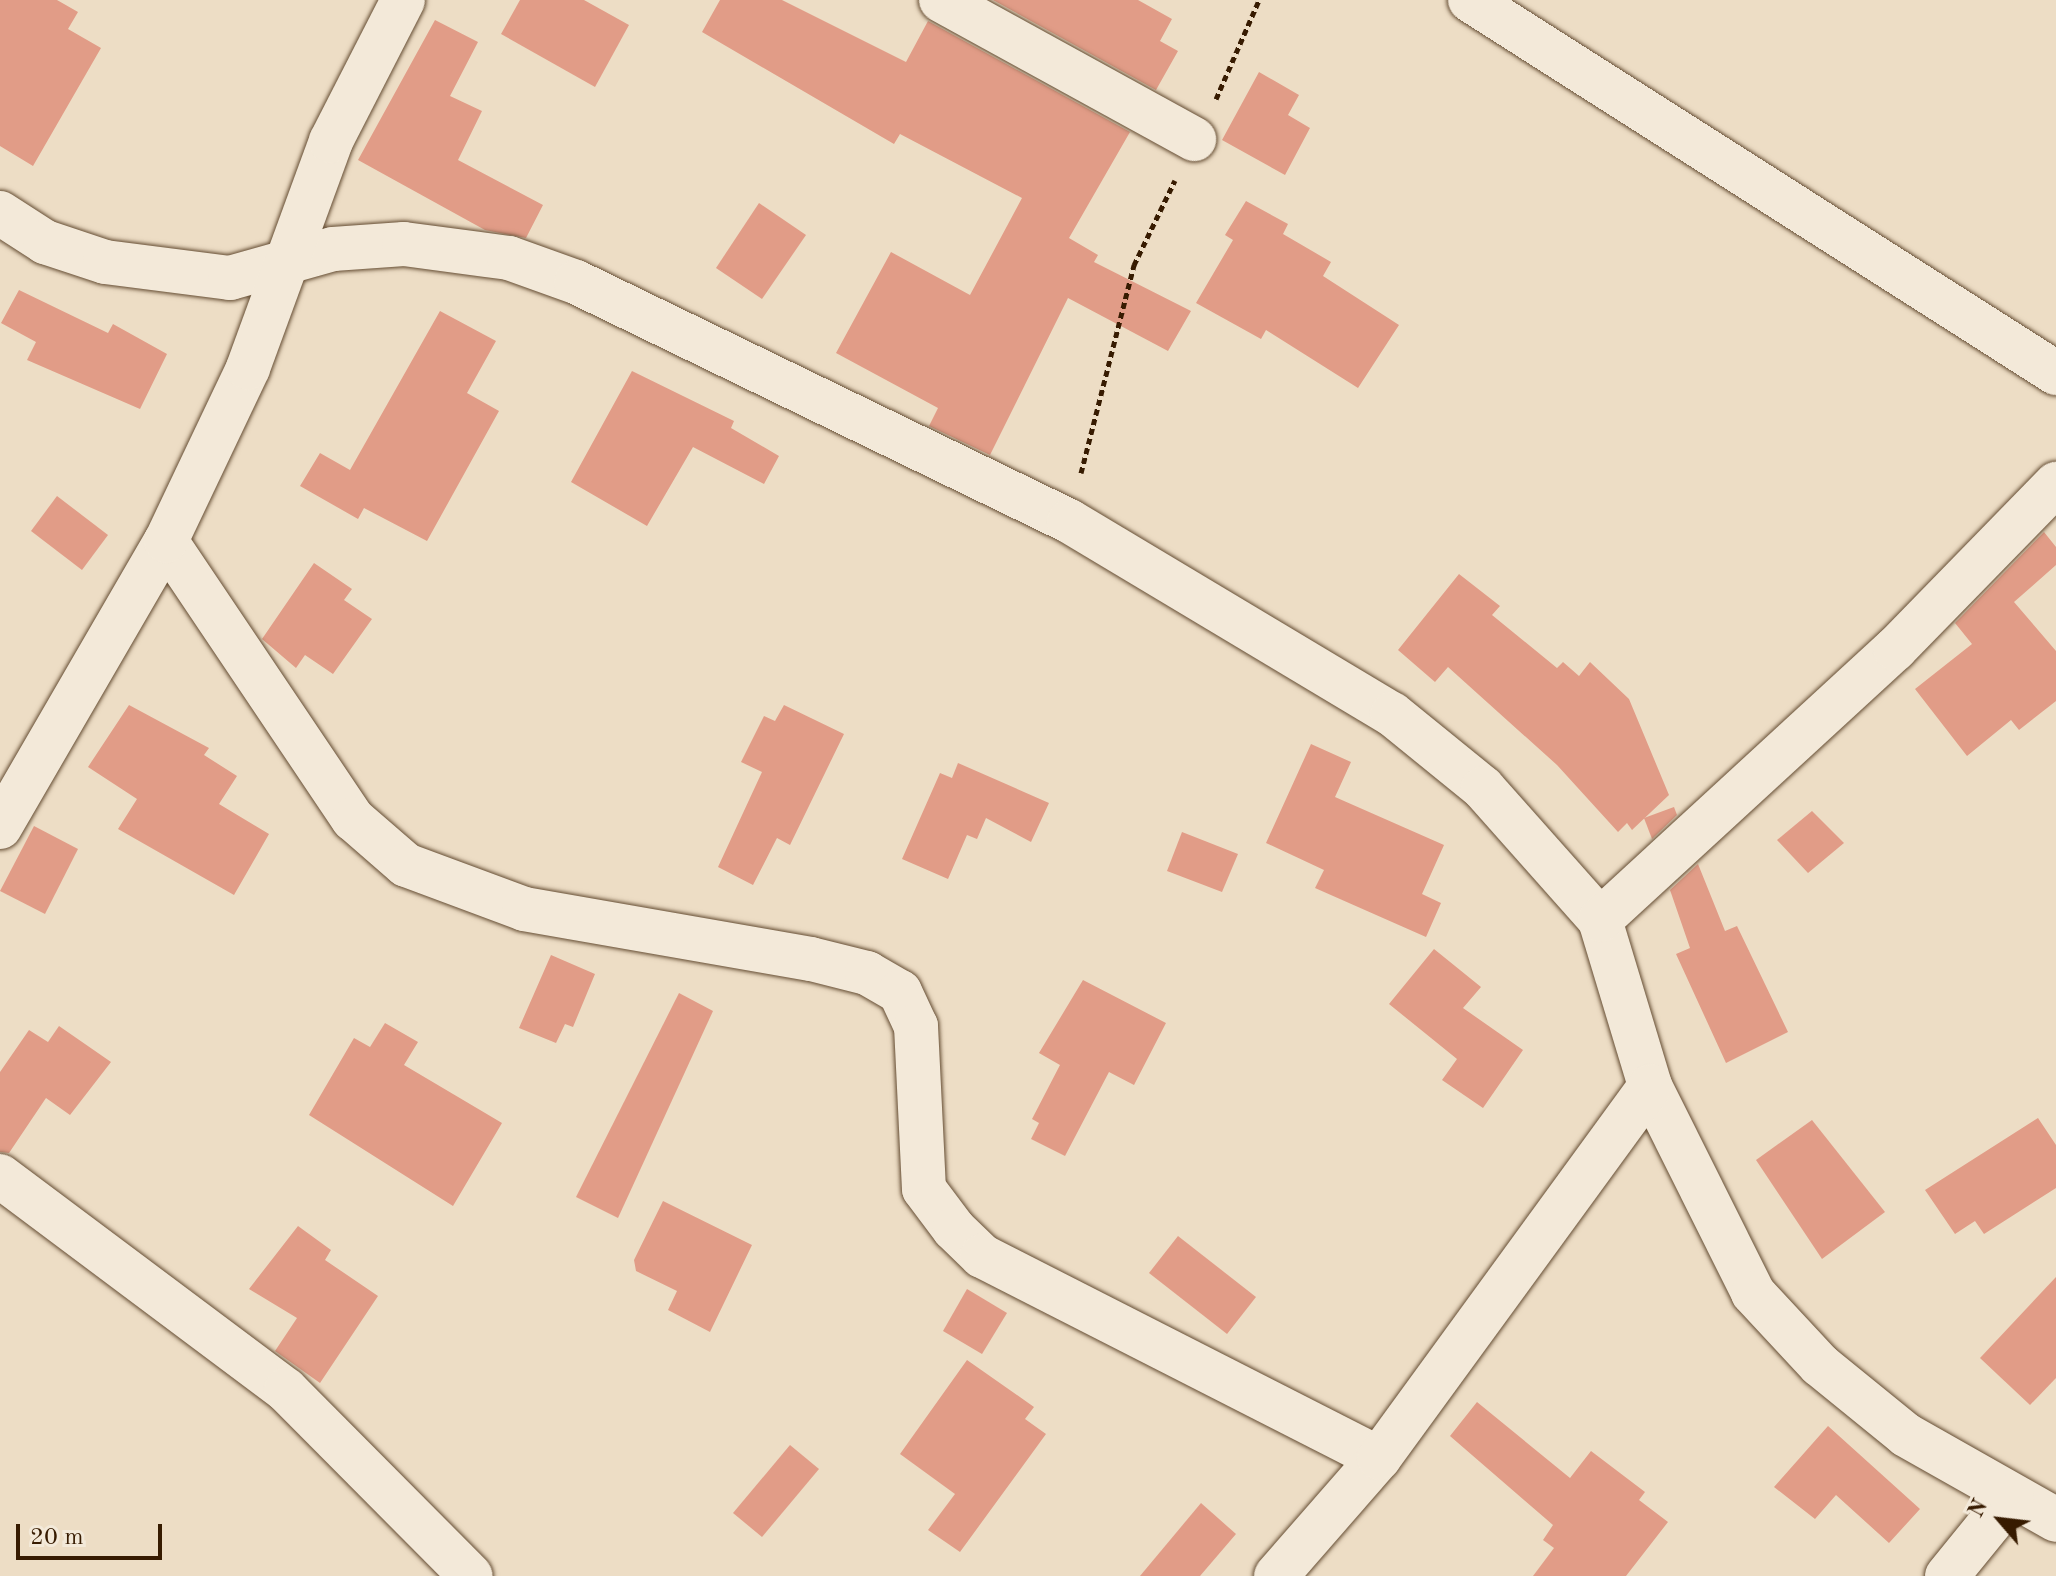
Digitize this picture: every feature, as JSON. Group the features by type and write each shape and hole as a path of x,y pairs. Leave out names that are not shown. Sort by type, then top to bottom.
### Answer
{"street":[{"path":"0,827 166,541 248,368 331,141 403,0"},
{"path":"941,0 1194,139"},
{"path":"1470,0 2056,373"},
{"path":"0,213 45,242 105,262 230,278 333,249 404,244 509,258 576,282 1069,521 1392,714 1483,788 1600,920 1650,1086 1753,1293 1820,1365 1906,1435 2056,1520"},
{"path":"1600,920 1895,649 2056,484"},
{"path":"166,541 353,819 406,865 524,909 811,959 867,973 900,992 916,1026 924,1189 954,1229 982,1256 1379,1458"},
{"path":"1276,1576 1379,1458 1650,1086"},
{"path":"0,1176 286,1390 471,1576"},
{"path":"1947,1576 2012,1496"}],"path":[{"path":"1069,521 1134,265 1259,0"}],"building":[{"path":"0,0 57,0 78,12 68,29 101,48 33,166 0,146"},
{"path":"520,0 584,0 629,25 595,87 501,34"},
{"path":"720,0 782,0 906,62 928,21 1130,132 1069,238 1098,255 1094,262 1191,311 1168,351 1068,298 990,455 929,426 938,408 836,353 891,252 970,295 1022,198 900,134 894,144 702,32"},
{"path":"993,0 1138,0 1172,19 1160,41 1178,51 1156,90"},
{"path":"435,20 478,42 450,96 482,111 458,160 543,205 526,238 485,230 358,160"},
{"path":"1259,72 1299,95 1288,115 1310,128 1285,175 1222,140"},
{"path":"1246,201 1288,224 1283,234 1331,262 1323,276 1399,325 1358,388 1266,330 1261,339 1196,303 1233,240 1225,235"},
{"path":"759,203 806,235 762,299 716,268"},
{"path":"19,290 108,333 113,324 167,354 140,409 27,360 36,342 1,323"},
{"path":"440,311 496,341 467,393 499,411 427,541 364,508 358,519 300,486 320,453 350,470"},
{"path":"632,371 734,421 731,428 779,456 764,484 693,447 647,526 571,482"},
{"path":"57,496 108,535 82,570 31,531"},
{"path":"2044,532 2056,547 2056,565 2014,602 2056,651 2056,701 2019,730 2011,720 1967,756 1915,689 1972,644 1955,623"},
{"path":"314,563 352,589 344,600 372,619 333,674 305,655 296,668 262,639"},
{"path":"1459,574 1500,606 1492,615 1557,668 1563,662 1579,676 1590,662 1629,699 1669,795 1632,830 1627,823 1618,832 1557,765 1448,667 1435,682 1398,650"},
{"path":"129,705 209,748 204,755 237,776 219,804 269,834 234,895 118,829 137,799 88,767"},
{"path":"784,705 844,734 790,845 777,838 753,885 718,867 762,772 741,762 764,716 775,721"},
{"path":"1311,744 1351,762 1335,797 1444,845 1422,894 1441,903 1426,937 1315,888 1324,870 1266,843"},
{"path":"958,763 1049,803 1031,842 986,818 977,839 967,835 948,879 902,859 940,773 952,778"},
{"path":"1674,807 1677,815 1652,839 1644,818"},
{"path":"1812,811 1844,843 1808,873 1777,840"},
{"path":"34,826 78,849 45,914 0,891"},
{"path":"1182,832 1238,854 1222,892 1167,871"},
{"path":"1698,864 1725,931 1737,926 1788,1032 1726,1063 1676,954 1690,948 1670,890"},
{"path":"1434,949 1481,987 1463,1008 1523,1050 1483,1108 1442,1080 1457,1059 1389,1004"},
{"path":"551,955 595,974 573,1027 565,1024 556,1043 519,1028"},
{"path":"1083,980 1166,1023 1134,1085 1109,1072 1065,1156 1031,1139 1039,1123 1032,1119 1060,1065 1039,1053"},
{"path":"679,993 713,1011 618,1218 576,1197"},
{"path":"385,1023 418,1042 404,1065 502,1123 453,1206 309,1115 354,1038 370,1047"},
{"path":"59,1026 111,1062 70,1115 46,1098 9,1153 0,1152 0,1072 29,1030 48,1042"},
{"path":"2038,1118 2056,1145 2056,1188 1984,1234 1975,1221 1955,1234 1925,1190"},
{"path":"1812,1120 1885,1212 1822,1259 1756,1160"},
{"path":"663,1201 752,1245 710,1332 668,1310 677,1291 636,1271 634,1260"},
{"path":"298,1226 331,1250 325,1260 378,1296 320,1383 275,1351 297,1318 249,1289"},
{"path":"1178,1236 1256,1297 1227,1334 1149,1273"},
{"path":"2056,1277 2056,1378 2030,1405 1980,1358"},
{"path":"967,1289 1007,1313 982,1354 943,1331"},
{"path":"967,1360 1034,1407 1025,1419 1046,1434 960,1552 928,1530 955,1494 900,1454"},
{"path":"1477,1402 1570,1478 1591,1451 1645,1492 1639,1500 1668,1522 1626,1576 1533,1576 1554,1548 1543,1540 1553,1525 1450,1436"},
{"path":"1828,1426 1920,1509 1889,1543 1836,1495 1815,1519 1774,1487"},
{"path":"790,1445 819,1469 762,1537 733,1513"},
{"path":"1201,1503 1236,1534 1200,1576 1140,1576"}]}
